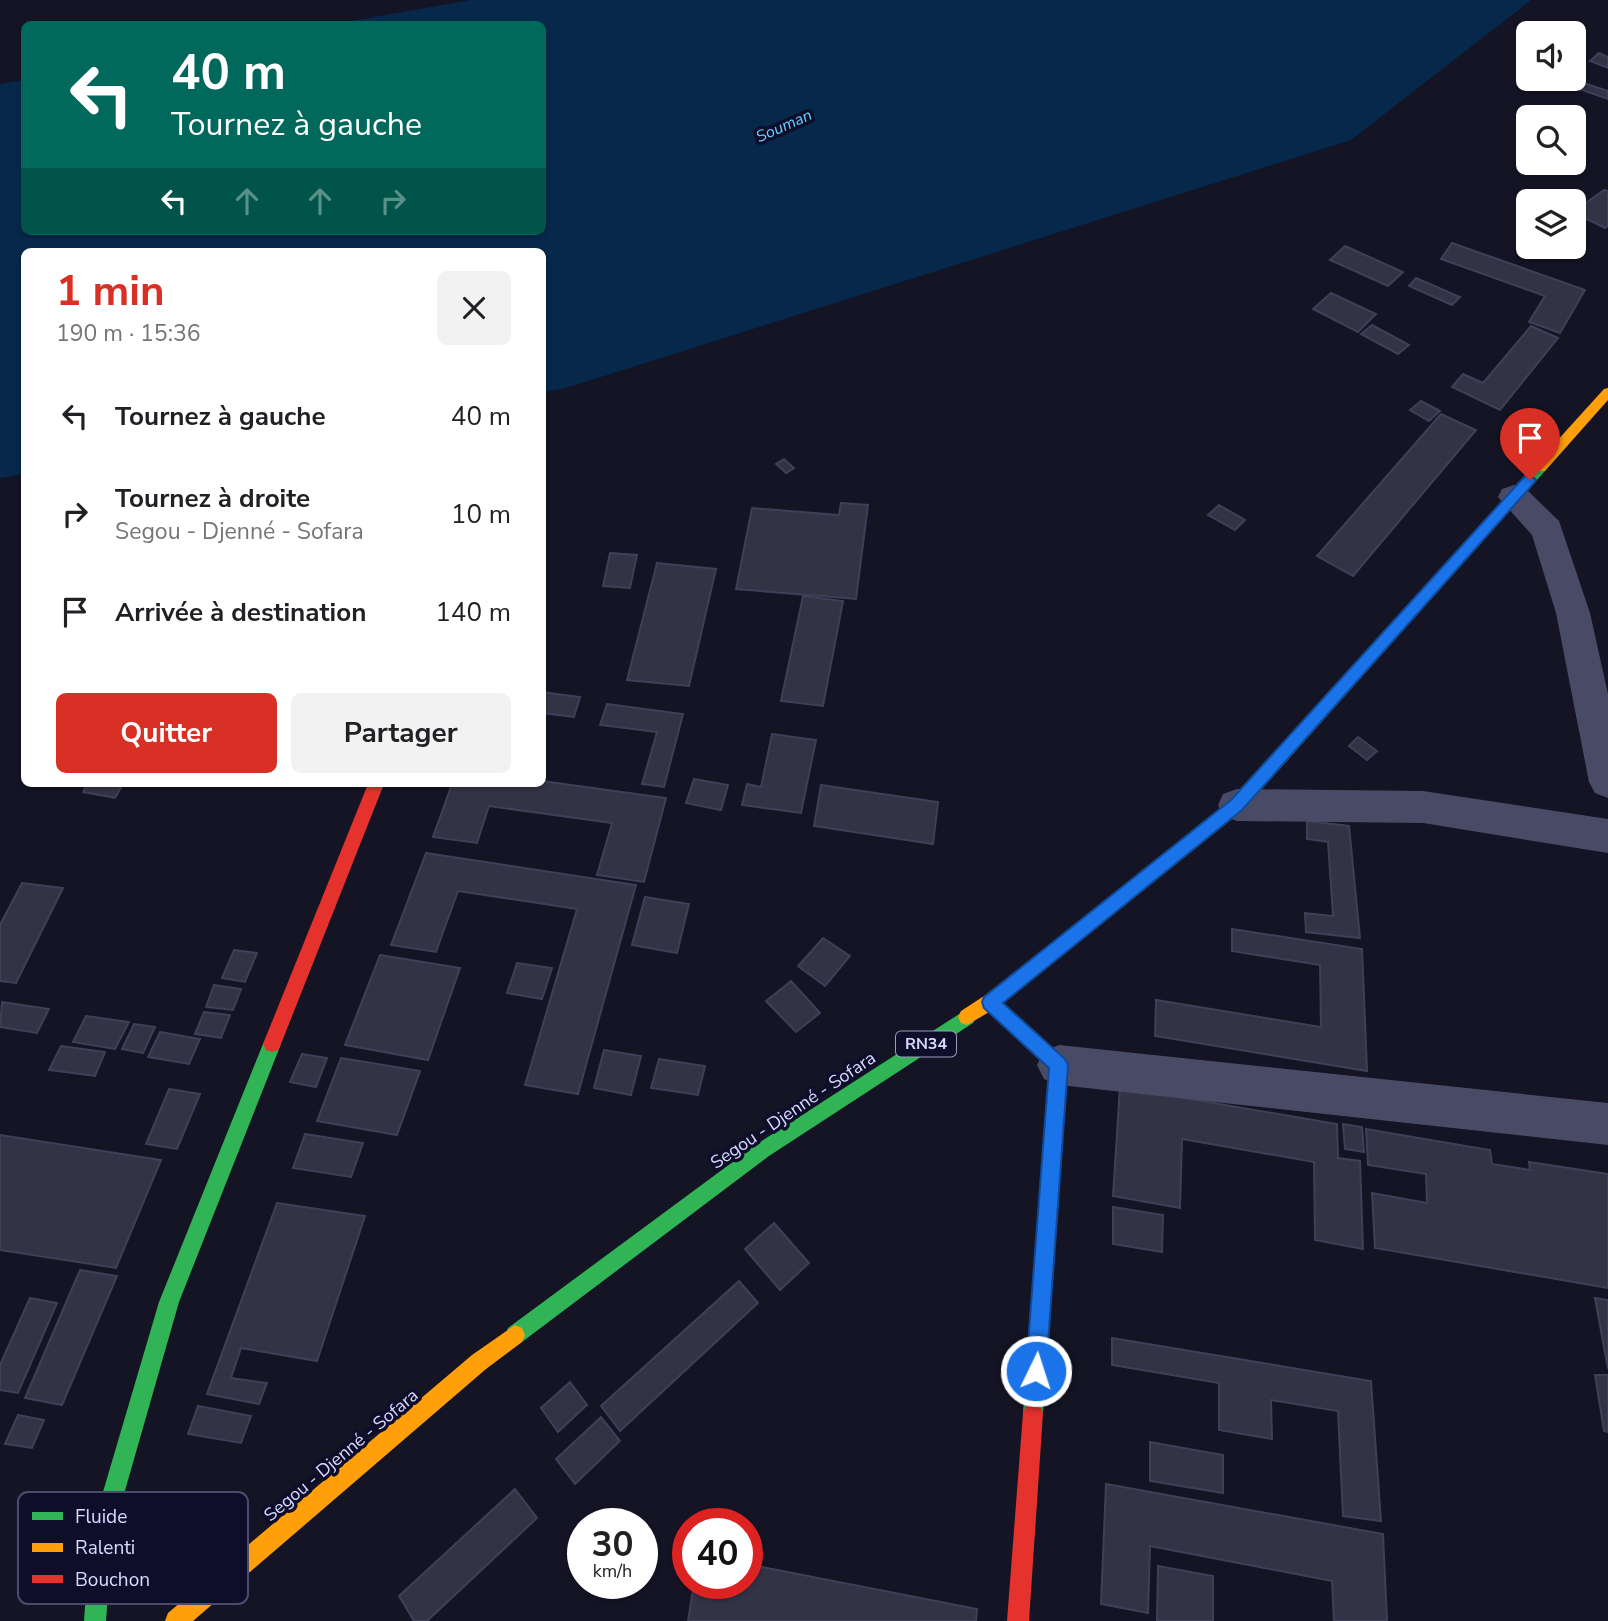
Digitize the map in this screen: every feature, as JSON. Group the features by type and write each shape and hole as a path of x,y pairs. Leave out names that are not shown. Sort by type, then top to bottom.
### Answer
{"main road":[{"name":"Segou - Djenné - Sofara","path":"248,1559 479,1362 764,1150 990,1002 1237,805 1608,392"},
{"path":"114,1492 169,1302 375,787"},
{"path":"990,1002 1059,1065 1018,1621"},
{"name":"Segou - Djenné - Sofara","path":"176,1621 196,1604"}],"street":[{"path":"1514,497 1547,530 1573,613 1608,782"},
{"path":"1237,805 1423,807 1608,836"},
{"path":"1059,1065 1608,1124"}],"water":[{"name":"Souman","path":"471,0 1531,0 1351,140 566,388 546,391 546,248 21,248 21,474 0,478 0,84 21,80 21,235 546,235 546,21 351,21"}],"building":[{"path":"1599,53 1608,57 1608,68 1590,61"},
{"path":"1586,84 1608,91 1608,99 1585,91"},
{"path":"1604,190 1608,191 1608,226 1605,228 1586,218 1586,203"},
{"path":"1452,243 1585,290 1560,333 1529,322 1545,296 1441,259"},
{"path":"1345,246 1403,272 1388,286 1330,260"},
{"path":"1416,278 1460,297 1452,305 1409,286"},
{"path":"1331,293 1376,314 1358,332 1313,309"},
{"path":"1372,325 1409,345 1398,354 1361,334"},
{"path":"1531,326 1558,338 1500,410 1452,387 1463,374 1483,383"},
{"path":"1421,401 1440,411 1429,421 1410,410"},
{"path":"1441,414 1476,430 1353,576 1317,556"},
{"path":"784,459 794,468 786,473 776,464"},
{"path":"841,503 868,505 856,599 736,589 752,508 839,515"},
{"path":"1219,505 1245,520 1235,530 1208,515"},
{"path":"610,553 637,555 630,588 603,586"},
{"path":"657,563 716,569 689,686 627,680"},
{"path":"803,596 843,601 823,706 781,701"},
{"path":"546,693 580,697 574,717 546,714"},
{"path":"607,704 683,714 664,787 642,784 657,732 600,725"},
{"path":"772,734 816,740 801,813 742,805 747,784 761,787"},
{"path":"1358,737 1377,751 1367,760 1349,746"},
{"path":"694,779 728,785 721,810 686,803"},
{"path":"546,782 666,798 644,882 597,875 612,823 489,806 477,843 433,837 451,787 546,787"},
{"path":"821,785 938,802 933,844 814,826"},
{"path":"86,787 121,787 115,798 83,792"},
{"path":"1307,821 1349,826 1360,938 1306,932 1305,913 1333,916 1328,842 1307,839"},
{"path":"426,853 636,885 578,1094 525,1085 577,909 458,891 436,952 391,945"},
{"path":"22,883 63,888 16,983 0,981 0,925"},
{"path":"645,897 689,904 677,953 632,945"},
{"path":"1232,929 1362,949 1367,1071 1155,1036 1156,1000 1321,1027 1320,965 1232,951"},
{"path":"823,938 850,956 825,986 798,966"},
{"path":"234,950 257,953 245,982 222,978"},
{"path":"380,955 460,968 428,1060 345,1045"},
{"path":"517,963 552,968 542,999 507,993"},
{"path":"791,981 820,1013 796,1032 766,1001"},
{"path":"214,985 241,989 233,1010 206,1007"},
{"path":"2,1002 49,1009 37,1033 0,1027"},
{"path":"204,1012 230,1015 221,1038 195,1034"},
{"path":"86,1016 129,1022 115,1049 73,1042"},
{"path":"134,1024 155,1027 143,1053 122,1049"},
{"path":"160,1032 200,1039 189,1064 148,1057"},
{"path":"61,1046 105,1052 95,1076 49,1070"},
{"path":"604,1050 641,1056 631,1095 594,1088"},
{"path":"302,1054 327,1058 316,1087 290,1082"},
{"path":"341,1058 420,1071 397,1135 317,1121"},
{"path":"659,1059 705,1066 698,1095 651,1088"},
{"path":"1120,1087 1337,1124 1338,1158 1360,1161 1363,1249 1315,1240 1314,1162 1182,1139 1180,1208 1113,1196"},
{"path":"169,1089 200,1094 177,1149 146,1144"},
{"path":"1343,1124 1362,1127 1364,1152 1345,1149"},
{"path":"1366,1129 1490,1150 1492,1164 1530,1170 1529,1162 1608,1174 1608,1288 1375,1248 1372,1193 1427,1203 1426,1174 1368,1165"},
{"path":"305,1134 363,1143 351,1177 293,1168"},
{"path":"0,1135 161,1160 116,1268 0,1250"},
{"path":"277,1203 365,1216 317,1361 241,1348 231,1378 267,1383 259,1404 207,1394"},
{"path":"1113,1207 1163,1215 1162,1252 1113,1244"},
{"path":"774,1223 809,1263 780,1290 745,1249"},
{"path":"80,1270 117,1276 62,1405 25,1398"},
{"path":"739,1281 758,1303 620,1431 601,1406"},
{"path":"30,1298 57,1303 18,1393 0,1390 0,1365"},
{"path":"1595,1298 1608,1300 1608,1369"},
{"path":"1112,1338 1371,1381 1381,1521 1343,1516 1338,1411 1271,1400 1272,1439 1219,1430 1219,1383 1112,1365"},
{"path":"1595,1375 1608,1375 1608,1432 1604,1431"},
{"path":"570,1382 587,1405 558,1432 541,1408"},
{"path":"198,1406 251,1416 241,1443 188,1434"},
{"path":"18,1415 44,1420 32,1448 5,1444"},
{"path":"601,1417 620,1441 575,1484 556,1459"},
{"path":"1150,1442 1223,1455 1223,1493 1150,1481"},
{"path":"1106,1484 1383,1534 1387,1621 1334,1621 1332,1581 1150,1546 1148,1613 1101,1604"},
{"path":"515,1489 537,1518 427,1621 414,1621 399,1596"},
{"path":"1158,1566 1213,1576 1213,1621 1157,1621"},
{"path":"763,1567 977,1609 976,1621 688,1621 692,1599 763,1599"}],"traffic: fast":[{"path":"1238,804 1540,468"},
{"path":"990,1002 1059,1065 1033,1413"},
{"path":"515,1335 763,1150 967,1017"},
{"path":"114,1492 169,1302 272,1044"},
{"path":"95,1621 96,1604"}],"traffic: slow":[{"path":"1540,468 1608,392"},
{"path":"967,1017 990,1002 1238,804"},
{"path":"248,1559 479,1362 515,1335"},
{"path":"176,1621 196,1604"}],"traffic: jam":[{"path":"272,1044 375,787"},
{"path":"1018,1621 1033,1413"}],"route":[{"path":"1036,1371 1059,1065 990,1002 1237,805 1530,480"}]}
